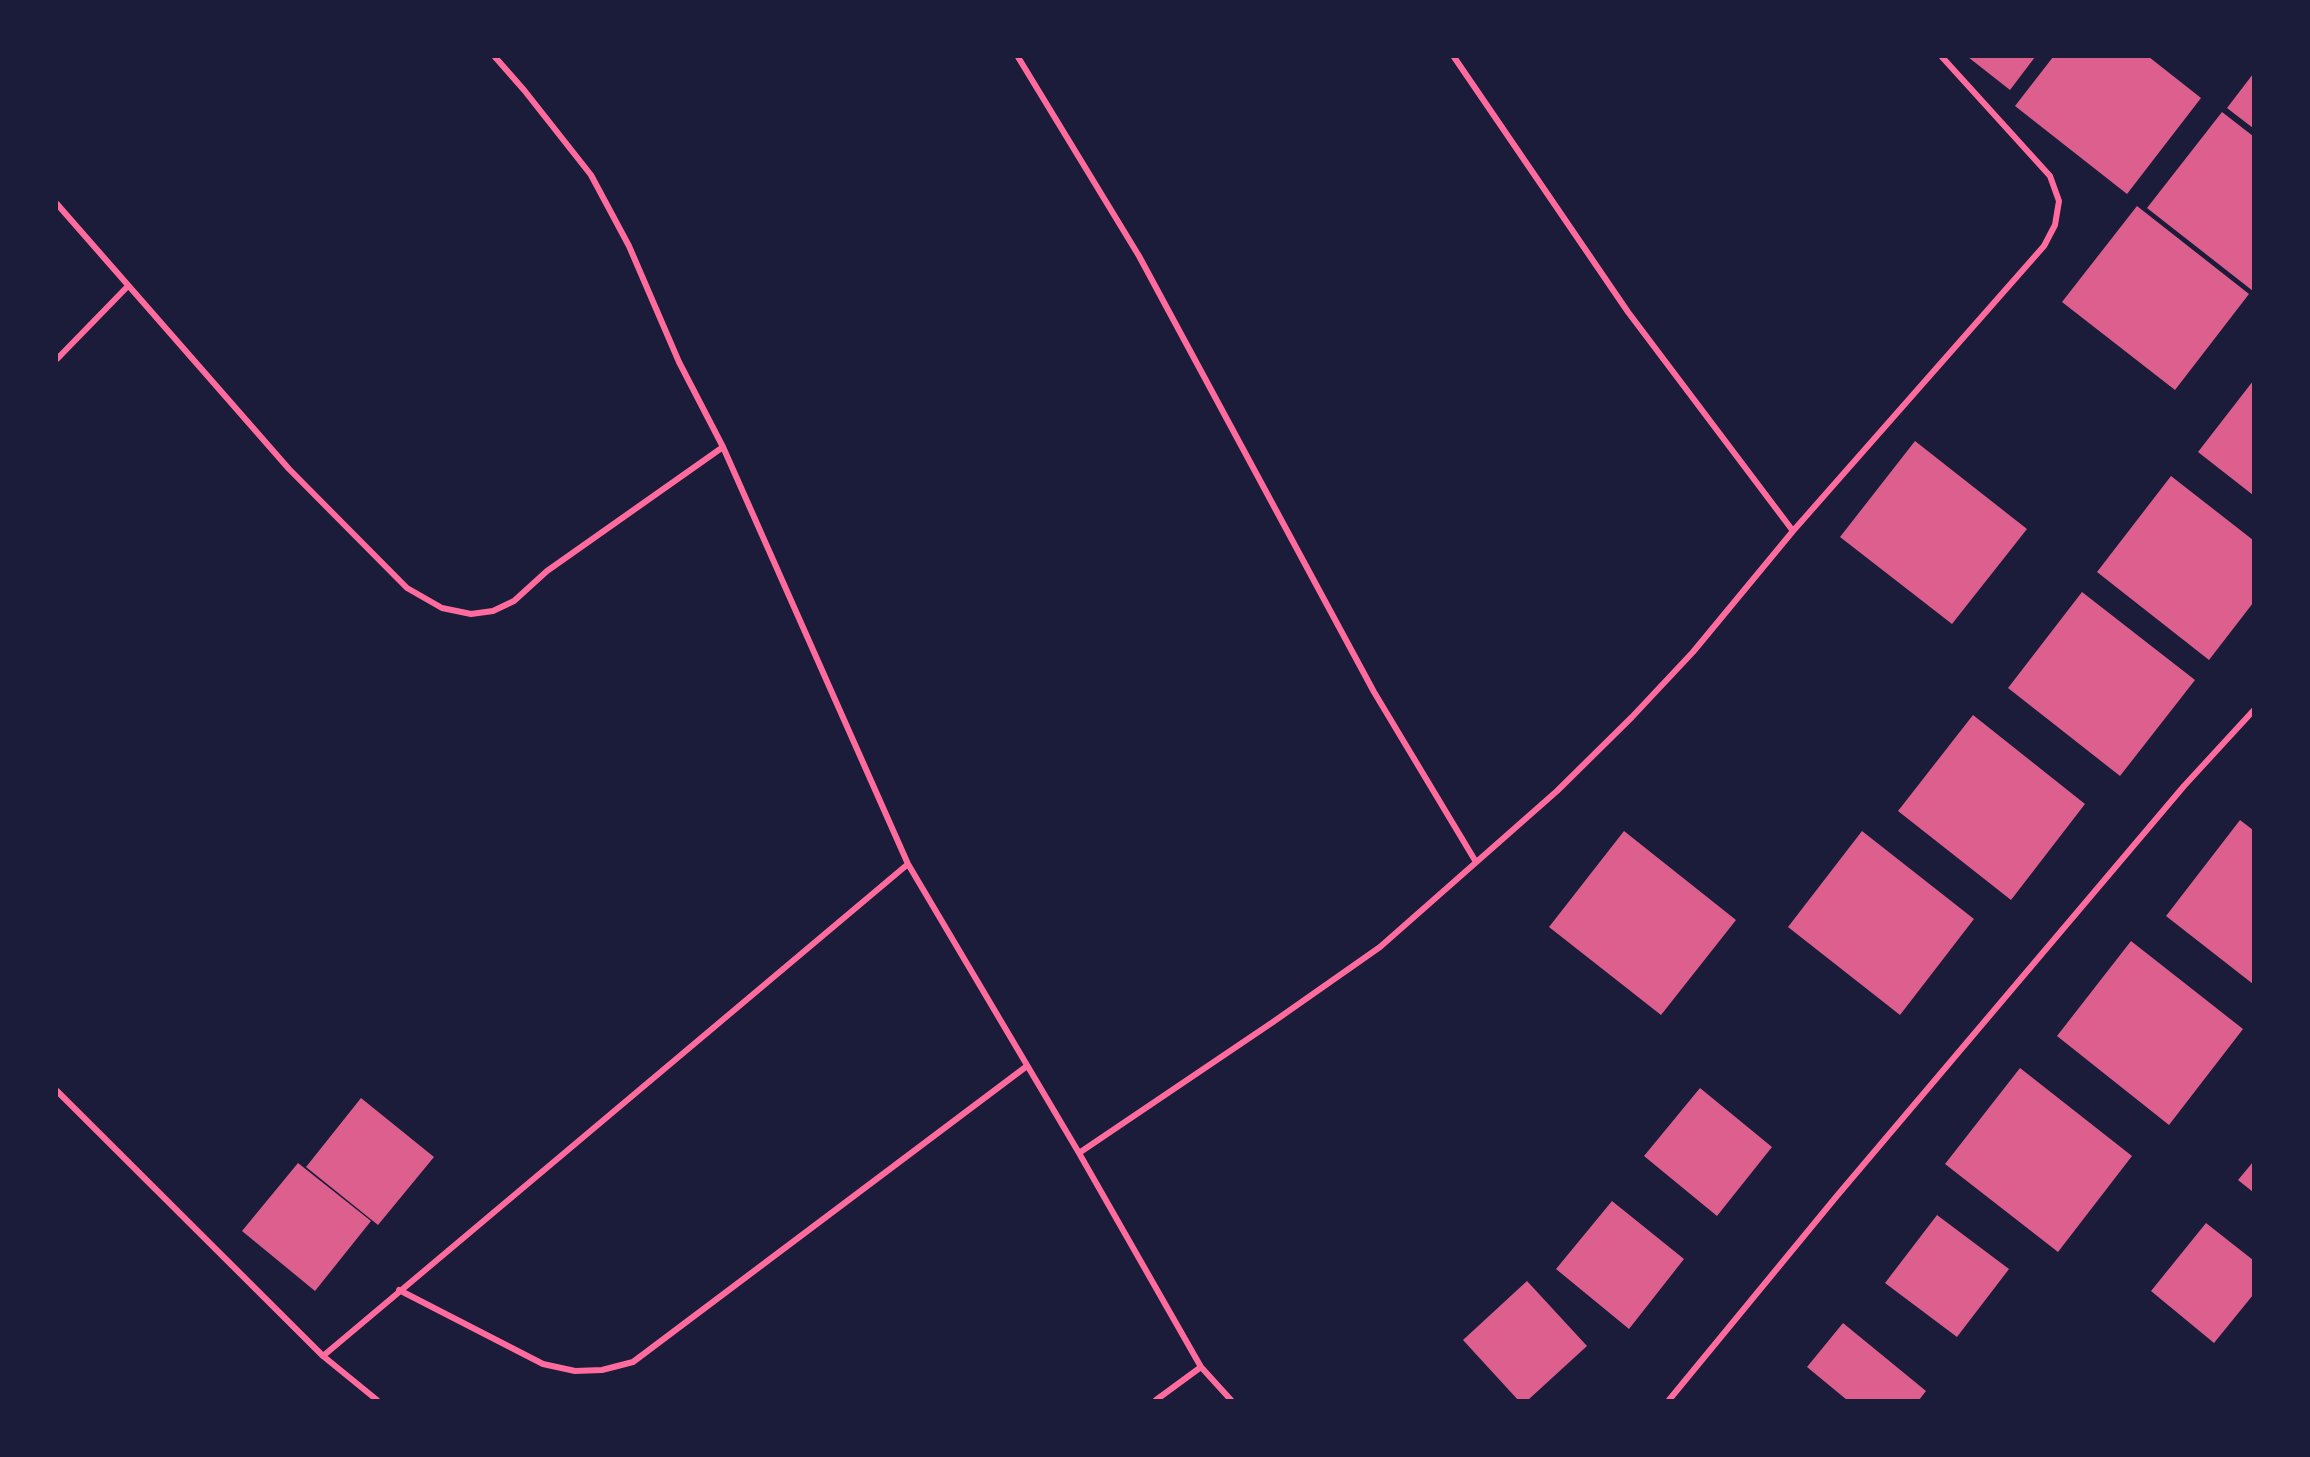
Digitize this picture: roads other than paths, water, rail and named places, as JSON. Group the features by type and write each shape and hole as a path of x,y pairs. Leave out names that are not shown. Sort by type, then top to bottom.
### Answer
{"street":[{"path":"495,57 591,175 629,246 679,362 723,447 908,864 1079,1153 1201,1367 1231,1400"},
{"path":"1018,57 1138,256 1374,692 1476,862"},
{"path":"1454,57 1628,312 1793,531"},
{"path":"1079,1153 1380,947 1557,791 1632,717 1693,652 1793,531 2044,246 2055,225 2059,201 2050,176 1942,57"},
{"path":"57,204 289,469 407,588 442,608 471,614 493,611 514,601 547,571 723,447"},
{"path":"57,359 128,286"},
{"path":"1669,1400 1844,1188 2153,823 2253,711"},
{"path":"323,1356 908,864"},
{"path":"399,1290 543,1364 584,1370 602,1370 633,1362 1027,1066"},
{"path":"57,1091 323,1356 377,1400"},
{"path":"1156,1400 1201,1367"}]}
